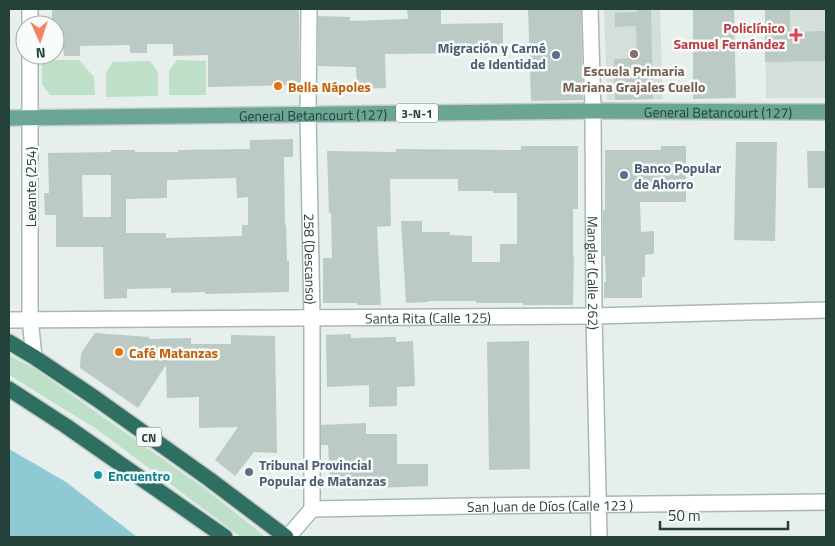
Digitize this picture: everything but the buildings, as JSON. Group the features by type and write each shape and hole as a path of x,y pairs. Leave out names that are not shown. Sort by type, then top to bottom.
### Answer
{"highway":[{"name":"CN","path":"9,342 34,357 209,479 287,537"},
{"path":"9,389 66,426 225,537"}],"main road":[{"name":"General Betancourt (127)","path":"9,118 593,111 826,112"}],"street":[{"name":"258 (Descanso)","path":"309,9 308,114 312,318 312,509"},
{"name":"Manglar (Calle 262)","path":"590,9 599,537"},
{"name":"Levante (254)","path":"30,65 30,319 34,357"},
{"name":"Santa Rita (Calle 125)","path":"9,320 594,316 826,310"},
{"name":"San Juan de Díos (Calle 123 )","path":"312,509 826,502"},
{"path":"287,537 312,509"}],"shaded area":[{"name":"Escuela Primaria Mariana Grajales Cuello","path":"604,9 660,9 663,99 607,100"},
{"name":"Policlínico Samuel Fernández","path":"765,9 826,9 826,98 766,98"}],"green space":[{"path":"65,60 79,60 94,77 95,95 50,95 42,84 42,65 65,65"},
{"path":"177,60 206,61 206,95 169,95 169,71"},
{"path":"150,61 158,72 158,96 106,97 106,73 113,62"},
{"path":"9,355 35,369 204,488 266,537 241,537 98,430 9,375"}],"water":[{"path":"9,449 66,482 137,537 9,537"}],"place":[{"name":"Policlínico Samuel Fernández","path":"796,35"},
{"name":"Escuela Primaria Mariana Grajales Cuello","path":"634,54"},
{"name":"Migración y Carné de Identidad","path":"556,55"},
{"name":"Bella Nápoles","path":"278,86"},
{"name":"Banco Popular de Ahorro","path":"624,175"},
{"name":"Café Matanzas","path":"119,352"},
{"name":"Tribunal Provincial Popular de Matanzas","path":"249,472"},
{"name":"Encuentro","path":"98,475"}]}
